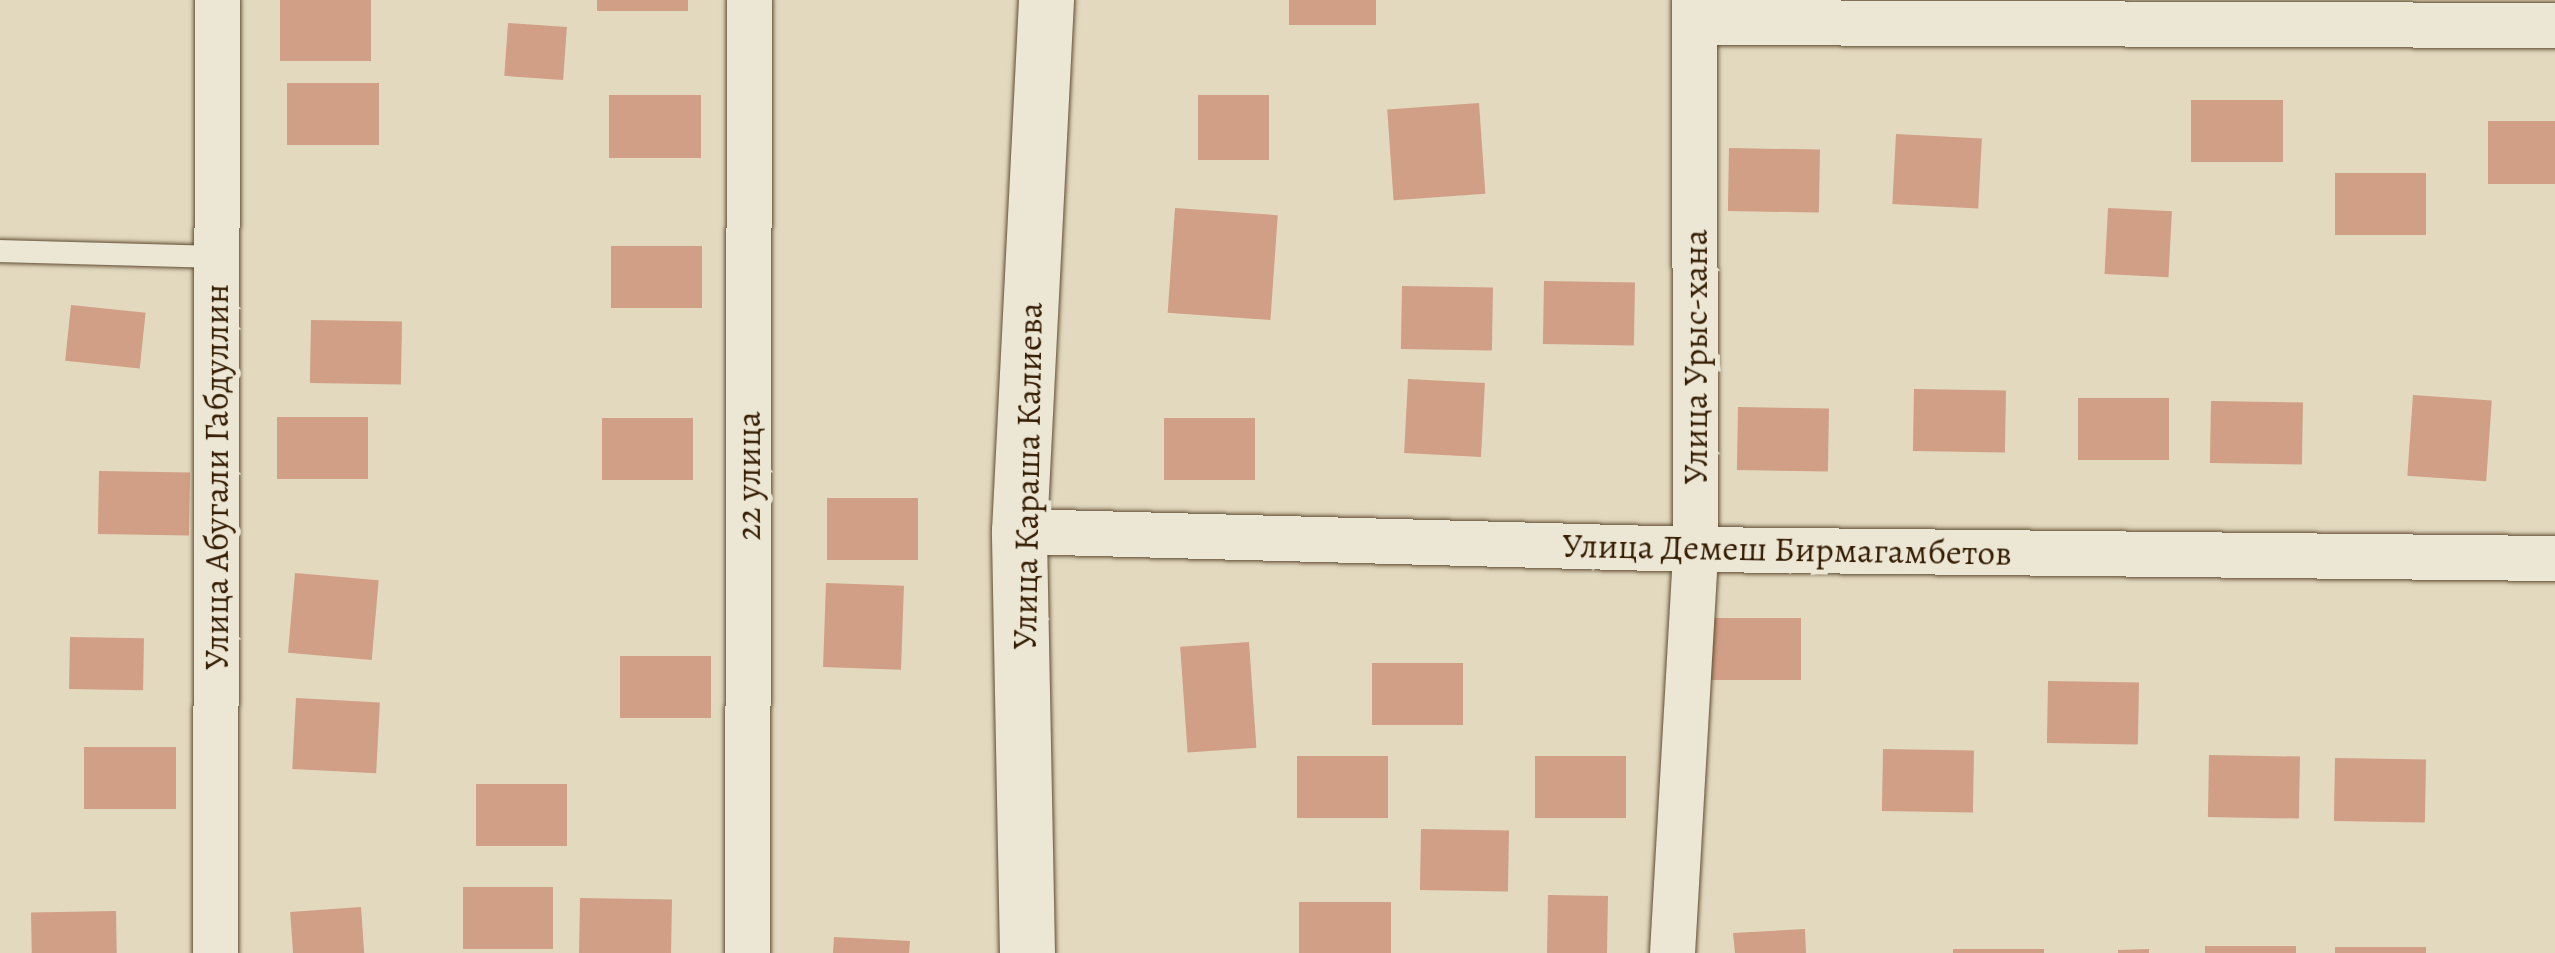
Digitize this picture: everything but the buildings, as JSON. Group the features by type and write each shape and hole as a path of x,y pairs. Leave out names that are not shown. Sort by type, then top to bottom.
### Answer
{"street":[{"name":"Улица Абугали Габдуллин","path":"215,953 217,0"},
{"name":"22 улица","path":"747,953 748,0"},
{"name":"Улица Караша Калиева","path":"1026,953 1020,531 1046,0"},
{"path":"1694,11 2555,24"},
{"name":"Улица Урыс-хана","path":"1672,953 1695,550 1694,11"},
{"name":"Улица Демеш Бирмагамбетов","path":"1020,531 1695,550 2555,558"}],"lane":[{"path":"0,251 216,257"}]}
